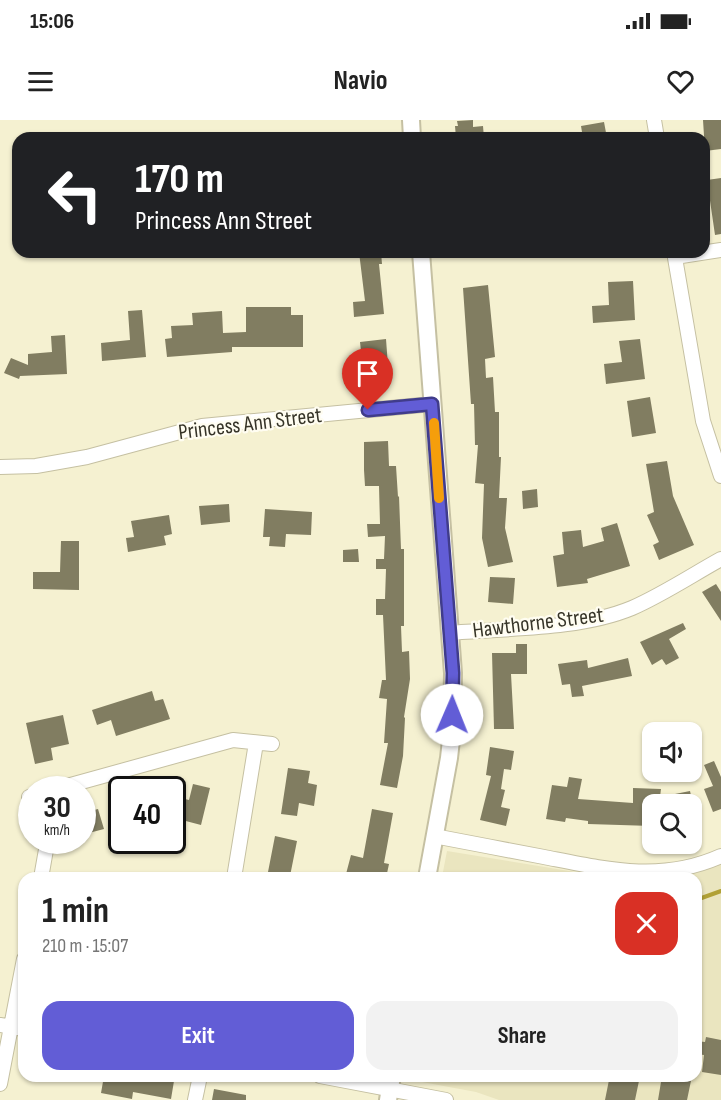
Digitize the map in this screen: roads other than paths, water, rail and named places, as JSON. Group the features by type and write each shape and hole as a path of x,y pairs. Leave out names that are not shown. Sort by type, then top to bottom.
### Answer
{"street":[{"path":"421,258 453,673 449,758 428,872"},
{"path":"675,258 703,422 721,476"},
{"name":"Princess Ann Street","path":"0,467 36,466 87,457 202,426 432,404"},
{"name":"Hawthorne Street","path":"449,633 572,623 604,617 632,608 721,560"},
{"path":"96,778 233,740 272,744"},
{"path":"235,872 256,743"},
{"path":"434,836 630,872"},
{"path":"41,872 45,854"},
{"path":"648,872 672,870 721,856"},
{"path":"0,1084 18,990"},
{"path":"195,1100 199,1082"},
{"path":"355,1082 446,1100"}],"waterway":[{"path":"702,898 721,891"}]}
